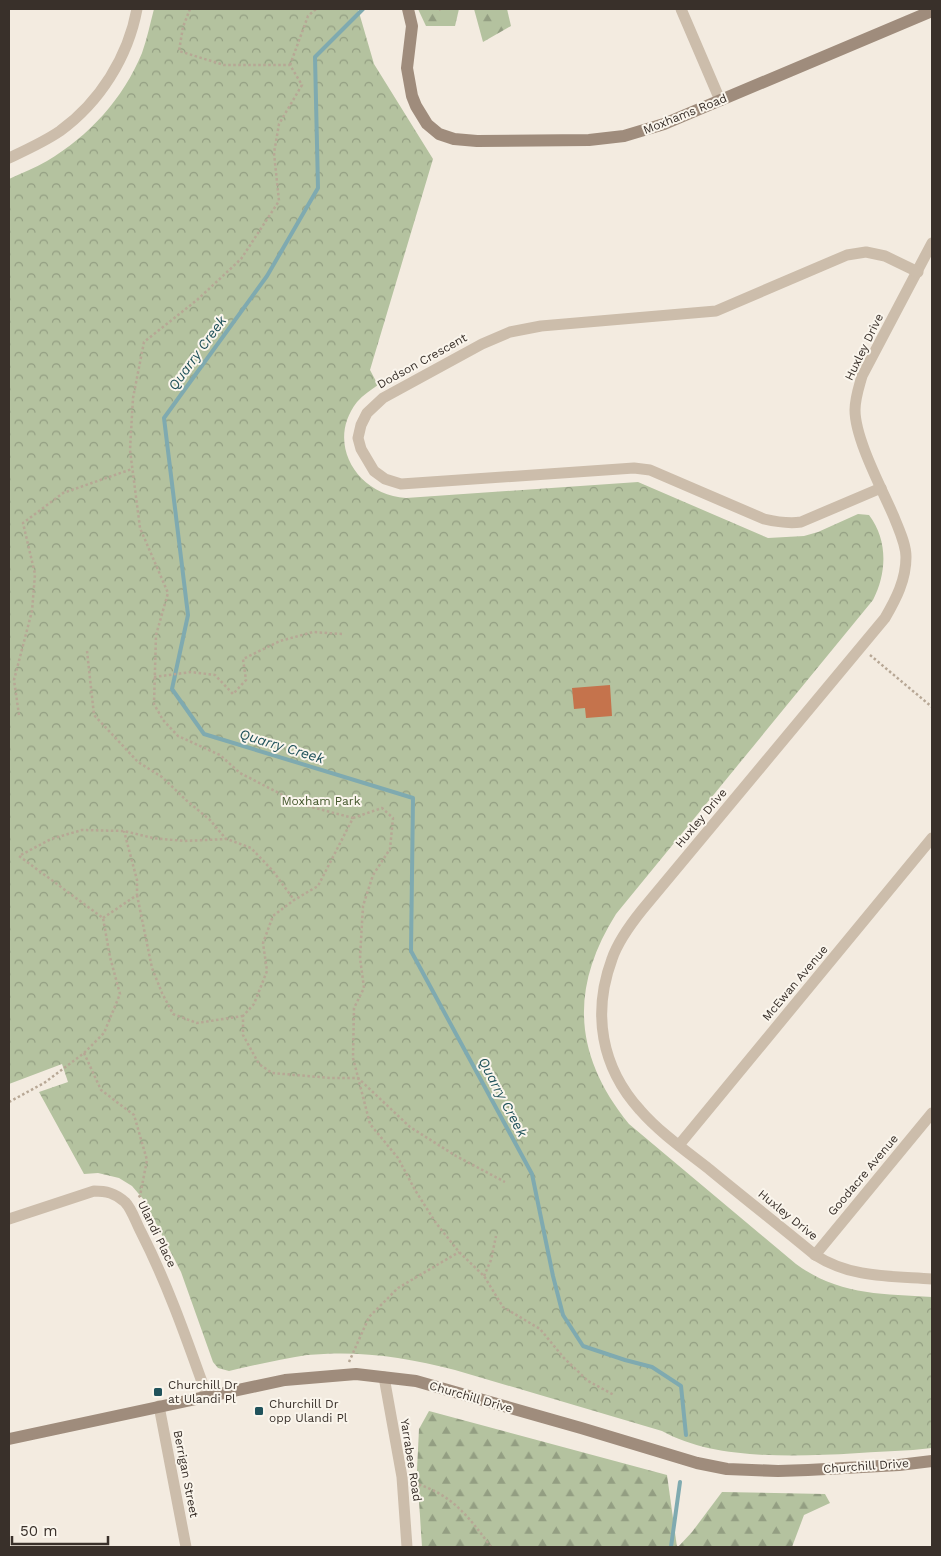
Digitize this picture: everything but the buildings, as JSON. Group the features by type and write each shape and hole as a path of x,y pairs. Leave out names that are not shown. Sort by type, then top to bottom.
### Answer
{"main road":[{"name":"Moxhams Road","path":"408,9 412,26 408,73 412,96 416,106 432,129 445,136 477,141 589,140 612,138 634,133 664,124 931,15"},
{"name":"Churchill Drive","path":"9,1439 285,1380 343,1375 416,1381 680,1458 727,1469 808,1470 899,1465 932,1461"}],"street":[{"path":"9,158 59,132 89,106 108,80 122,55 137,9"},
{"path":"681,9 720,100"},
{"name":"Huxley Drive","path":"932,243 862,376 855,410 861,439 902,538 906,556 904,575 898,595 884,618 625,933 612,957 600,1007 603,1037 610,1063 623,1090 640,1111 679,1145 815,1255 829,1264 861,1274 932,1279"},
{"name":"Dodson Crescent","path":"882,488 801,522 783,523 764,519 650,470 634,468 401,484 385,479 374,470 361,450 358,438 367,413 382,398 482,344 510,332 541,326 716,311 847,255 866,252 885,256 918,272"},
{"name":"McEwan Avenue","path":"679,1145 932,838"},
{"name":"Goodacre Avenue","path":"815,1255 932,1113"},
{"name":"Ulandi Place","path":"9,1219 94,1191 107,1191 117,1195 127,1204 156,1260 207,1396"},
{"name":"Yarrabee Road","path":"384,1377 402,1477 407,1547"},
{"name":"Berrigan Street","path":"159,1406 186,1547"}],"path":[{"path":"190,9 183,27 179,51 224,65 290,65"},
{"path":"290,65 308,16 316,9"},
{"path":"290,65 302,84 279,124 274,153 279,200 241,259 197,300 144,342 133,398 130,450 140,528 168,592 156,635 154,704 163,720 178,736 220,755 240,773 300,804 353,818 382,808 393,818 390,849 373,875 363,906 360,958 364,988 354,1008 354,1058 370,1124 398,1158 436,1223 459,1252 484,1276 503,1307 540,1329 564,1358 588,1381 614,1395"},
{"path":"19,715 14,680 32,611 35,574 22,523 63,493 132,469"},
{"path":"154,677 191,672 215,675 233,694 246,680 243,659 280,641 313,632 342,634"},
{"path":"860,647 932,707"},
{"path":"87,651 94,715 138,762 162,777 210,820 227,839"},
{"path":"124,831 137,880 137,895 152,968 173,1014 197,1023 243,1016 254,1004 267,971 262,943 273,916 294,900 318,886 353,818"},
{"path":"9,1102 44,1084 84,1053 104,1032 120,994 110,957 103,918 19,856 51,838 82,830 124,831 153,838 176,840 227,839 252,848 273,871 294,900"},
{"path":"103,918 137,895"},
{"path":"243,1016 243,1035 259,1064 272,1073 331,1078 358,1078 410,1127 456,1156 505,1182"},
{"path":"84,1053 101,1090 134,1115 146,1160 140,1196 127,1204"},
{"path":"484,1276 491,1260 496,1236"},
{"path":"343,1375 369,1317 398,1288 459,1252"},
{"path":"402,1477 430,1488 450,1500 478,1529 491,1547"}],"green space":[{"name":"Moxham Park","path":"154,9 358,9 374,64 433,159 370,370 378,385 357,402 348,418 344,434 346,450 351,464 373,488 389,495 406,498 638,482 768,538 804,536 818,532 858,514 869,515 875,525 880,535 883,568 878,590 873,600 616,914 601,942 590,969 585,995 584,1022 588,1047 597,1073 611,1099 629,1124 796,1264 828,1282 844,1287 878,1293 932,1297 932,1448 852,1454 784,1456 719,1450 689,1443 662,1431 455,1370 400,1358 345,1353 307,1355 229,1371 218,1368 213,1362 181,1272 144,1200 132,1186 119,1178 98,1173 84,1174 39,1092 68,1082 62,1064 9,1084 9,179 42,164 77,140 91,128 115,101 142,53"},
{"path":"418,9 459,9 455,26 426,26"},
{"path":"474,9 507,9 511,26 483,42"},
{"path":"429,1411 667,1475 677,1547 422,1547 417,1470 419,1429"},
{"path":"722,1492 825,1494 830,1503 804,1515 792,1547 678,1547 692,1532"}],"waterway":[{"name":"Quarry Creek","path":"363,9 315,57 318,188 267,276 164,418 188,615 172,689 204,734 413,798 411,951 532,1174 563,1315 583,1346 652,1367 681,1386 686,1435"},
{"name":"Quarry Creek","path":"671,1547 680,1482"}],"place":[{"name":"Churchill Dr at Ulandi Pl","path":"158,1392"},
{"name":"Churchill Dr opp Ulandi Pl","path":"259,1411"}]}
